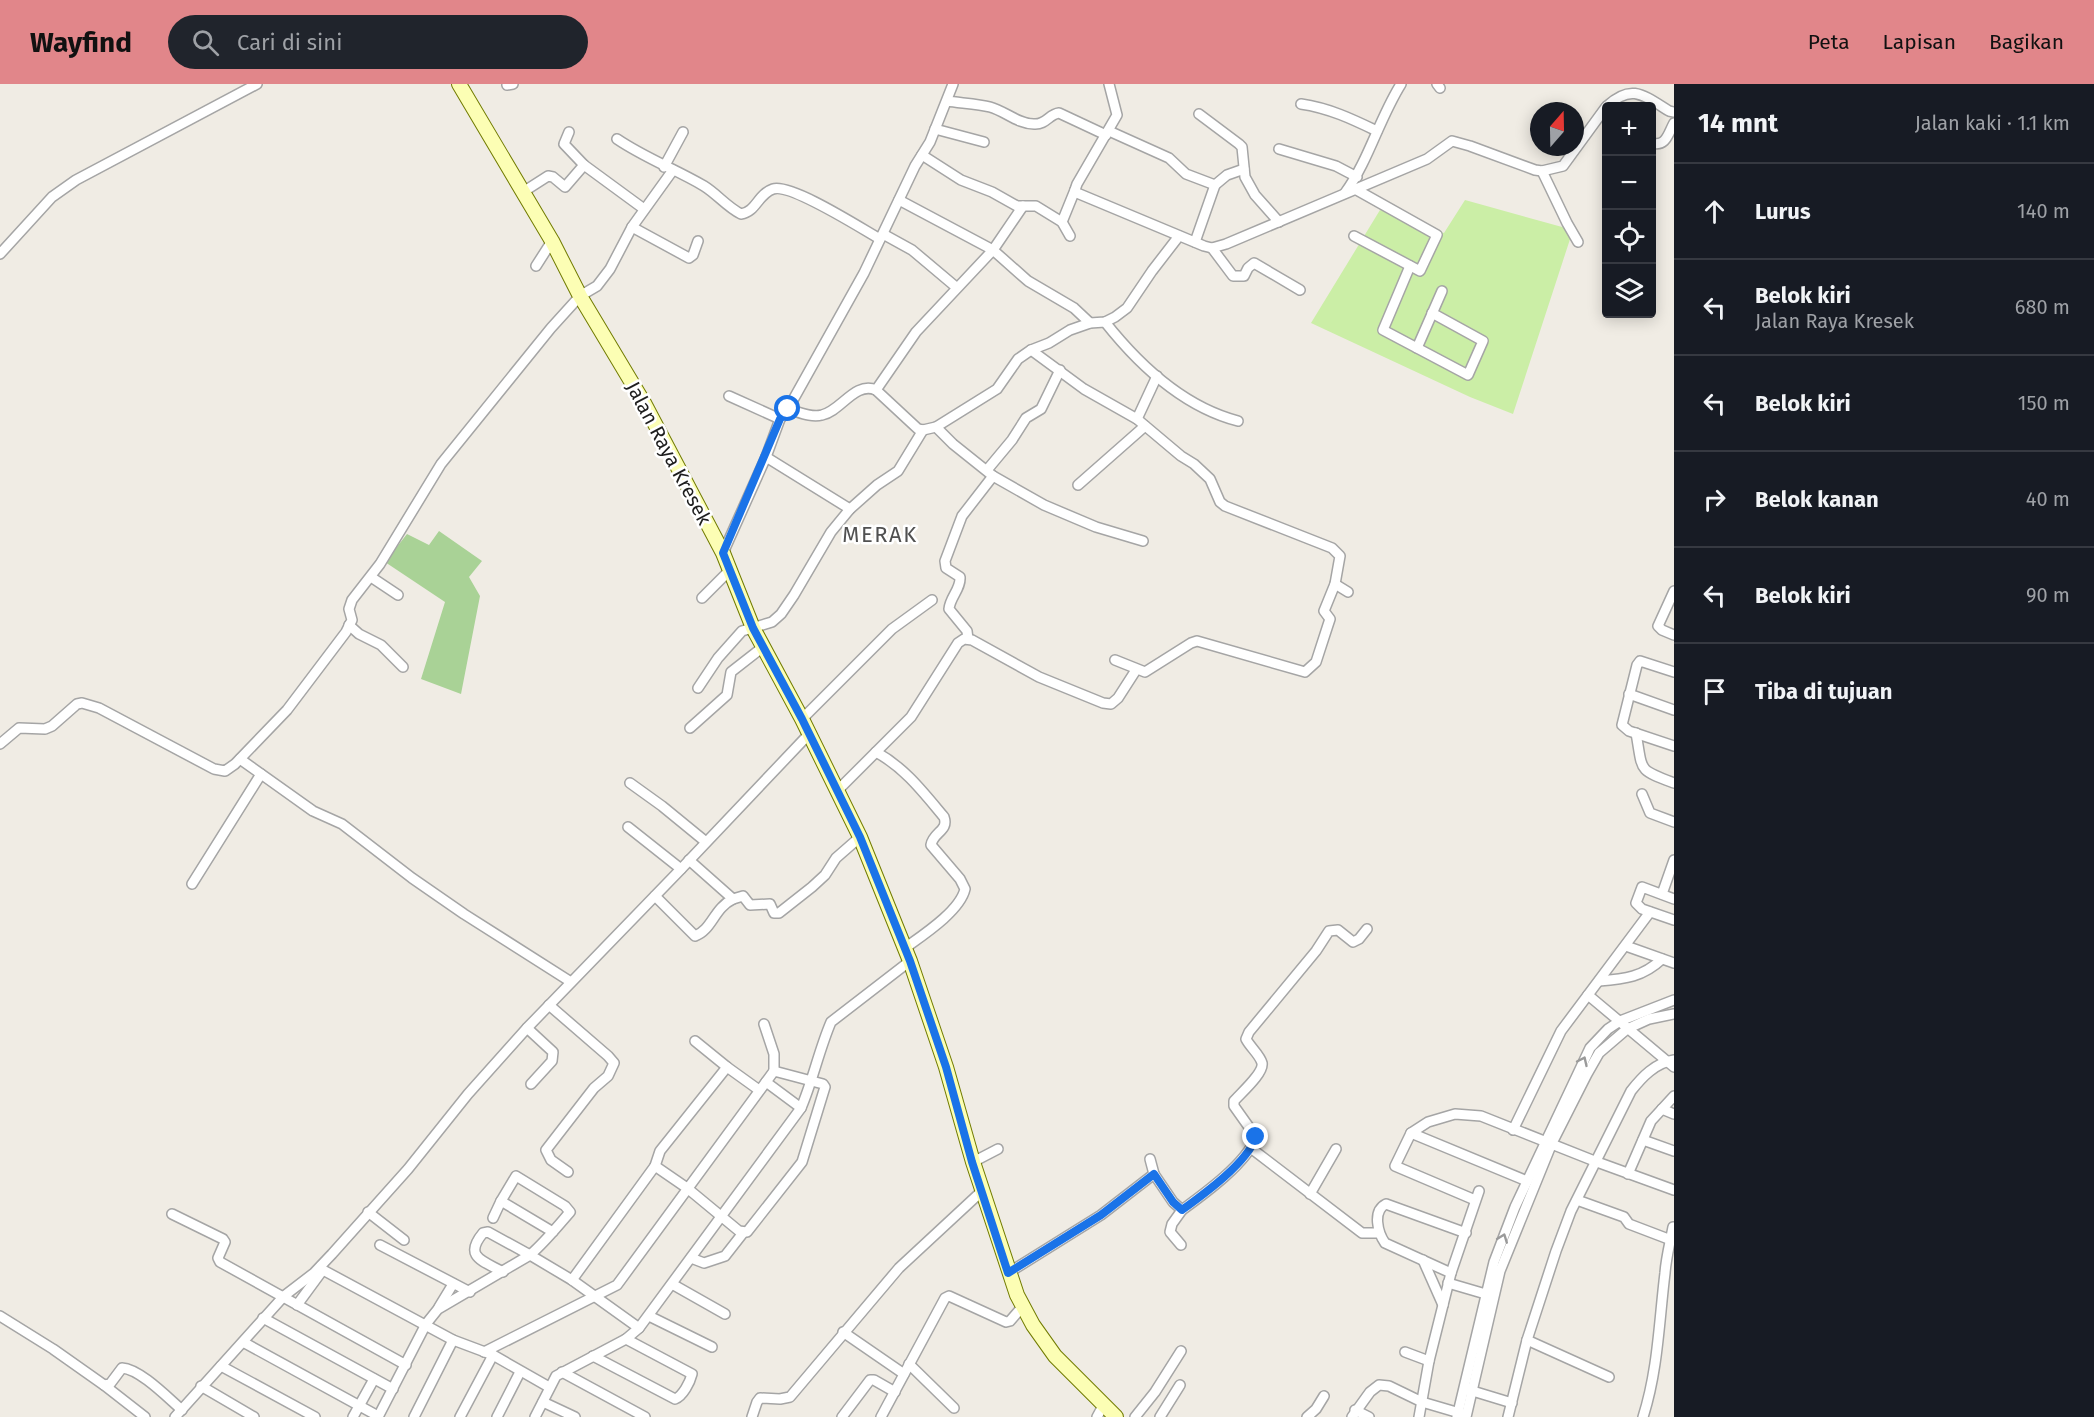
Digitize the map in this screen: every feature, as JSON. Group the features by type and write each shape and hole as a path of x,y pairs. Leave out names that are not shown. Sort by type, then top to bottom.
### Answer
{"main road":[{"name":"Jalan Raya Kresek","path":"459,84 644,403 723,553 753,628 802,719 860,837 908,954 946,1067 972,1162 1008,1273 1023,1306 1033,1325 1055,1356 1116,1417"}],"street":[{"path":"0,254 52,197 76,180 257,84"},
{"path":"723,553 766,457 780,419 788,409 864,273 935,129 953,84"},
{"path":"1062,222 1075,190 1117,115 1109,84"},
{"path":"1345,193 1357,177 1401,84"},
{"path":"1611,102 1617,93 1633,88 1649,102"},
{"path":"947,101 987,106 1017,120 1033,124 1042,124 1054,114 1059,113 1169,158 1186,174 1215,185"},
{"path":"1301,104 1345,115 1377,131"},
{"path":"1656,106 1674,112"},
{"path":"1199,114 1242,147 1245,177 1255,195 1279,222"},
{"path":"1212,248 1427,159 1452,141 1542,171 1563,166 1602,115"},
{"path":"1656,144 1664,143 1674,123"},
{"path":"935,129 984,142"},
{"path":"569,132 564,144 584,165 644,209"},
{"path":"0,744 19,728 45,729 77,704 82,703 99,708 214,769 225,771 240,759 287,710 349,625 352,620 349,609 352,600 372,577 441,464 551,328 580,296 597,286 610,269 632,227 668,168 683,132"},
{"path":"617,139 638,153 716,194 741,214 752,210 764,194 773,189 782,189 815,202 881,237 912,250 956,287"},
{"path":"1280,149 1336,166 1357,177"},
{"path":"922,155 961,180 986,189 1017,206 1036,206 1062,222 1070,237"},
{"path":"523,192 548,176 553,177 565,187 584,165"},
{"path":"1195,242 1215,185 1227,175 1244,169"},
{"path":"1542,171 1578,242"},
{"path":"1354,237 1420,271 1437,235 1355,189"},
{"path":"1075,190 1081,195 1212,248 1233,276 1244,276 1254,263 1300,290"},
{"path":"899,200 993,250 1028,281 1074,308 1090,323"},
{"path":"876,390 916,332 993,250 1023,206"},
{"path":"632,227 689,258 693,255 698,242"},
{"path":"788,409 812,416 822,415 833,411 859,390 869,387 876,390 918,429 936,427 997,389 1018,359 1031,350 1049,343 1070,330 1090,323 1105,322 1126,308 1179,236"},
{"path":"536,266 552,241"},
{"path":"1410,266 1383,330 1468,375 1484,341 1432,313"},
{"path":"1417,348 1442,291"},
{"path":"1105,322 1120,341 1156,376 1204,410 1238,421"},
{"path":"1031,350 1083,388 1141,423 1210,479 1220,502 1225,506 1337,552 1340,556 1335,584 1324,611 1330,619 1316,662 1305,672 1197,641 1150,671 1136,670 1115,660"},
{"path":"968,639 967,631 949,609 951,598 960,585 960,578 946,568 945,561 962,516 1026,418 1041,409 1060,370"},
{"path":"1078,485 1141,423 1156,376"},
{"path":"729,396 780,419"},
{"path":"936,427 953,444 990,473 1044,506 1096,527 1143,542"},
{"path":"698,688 712,666 742,631 772,622 781,614 831,532 850,509 877,485 898,471 923,430"},
{"path":"766,457 850,509"},
{"path":"702,598 730,570"},
{"path":"372,577 398,595"},
{"path":"1335,584 1348,591"},
{"path":"1673,595 1658,626 1659,629 1674,635"},
{"path":"802,719 892,629 932,600"},
{"path":"349,625 359,634 381,645 403,666"},
{"path":"838,790 911,717 958,643 968,639 1039,677 1103,703 1111,704 1118,698 1136,670"},
{"path":"690,728 727,695 729,677 734,668 763,647"},
{"path":"1674,672 1640,661 1637,665 1622,726 1674,746"},
{"path":"1629,694 1674,710"},
{"path":"1636,733 1642,768 1647,773 1674,783"},
{"path":"297,1305 322,1268 368,1212 527,1028 809,734"},
{"path":"535,1417 556,1376 626,1339 639,1329 801,1108 831,1022 908,954 964,895 966,889 960,879 931,845 932,840 944,828 946,823 944,817 909,775 895,763 876,753"},
{"path":"240,759 313,811 342,824 455,908 571,982"},
{"path":"192,884 261,774"},
{"path":"630,783 706,842"},
{"path":"1642,794 1650,813 1674,822"},
{"path":"628,826 681,869"},
{"path":"655,896 694,936 701,933 711,922 714,914 727,902 743,896 750,905 770,904 771,910 779,913 813,887 825,875 836,858 860,837"},
{"path":"689,860 733,899"},
{"path":"1662,894 1674,860"},
{"path":"1674,899 1641,888 1636,903 1638,907 1674,920"},
{"path":"1513,1130 1561,1031 1650,912"},
{"path":"1180,1245 1170,1232 1172,1224 1182,1210 1206,1193 1252,1149 1256,1137 1234,1106 1234,1101 1263,1066 1262,1061 1246,1040 1249,1032 1316,951 1329,931 1338,930 1353,942 1359,939 1367,929"},
{"path":"1626,946 1674,963"},
{"path":"1599,981 1627,978 1650,970 1662,959"},
{"path":"1508,1417 1527,1340 1556,1251 1577,1200 1631,1091 1643,1076 1672,1063 1627,1029 1588,995"},
{"path":"1499,1261 1590,1048 1608,1029 1620,1021 1674,1000"},
{"path":"549,1005 614,1063 608,1076 594,1088 546,1150 551,1160 568,1172"},
{"path":"1369,1417 1353,1414 1370,1392 1379,1385 1389,1386 1422,1402 1462,1415 1499,1261 1515,1207 1527,1181 1599,1053 1627,1029 1649,1019 1674,1014"},
{"path":"605,1305 687,1188 774,1071 774,1054 764,1024"},
{"path":"527,1028 553,1052 554,1056 531,1084"},
{"path":"695,1041 759,1090"},
{"path":"572,1281 655,1166 660,1151 727,1067"},
{"path":"691,1258 708,1263 725,1256 743,1233 747,1232 802,1162 825,1087 823,1084 774,1071"},
{"path":"766,1082 801,1108"},
{"path":"1628,1174 1652,1121 1674,1096"},
{"path":"1662,1109 1674,1114"},
{"path":"1475,1200 1395,1166 1411,1132 1428,1122 1455,1114 1480,1116 1674,1190"},
{"path":"1411,1132 1527,1181"},
{"path":"1643,1140 1674,1151"},
{"path":"972,1162 998,1149"},
{"path":"1252,1149 1362,1233 1379,1233"},
{"path":"1310,1194 1336,1149"},
{"path":"1150,1159 1154,1174 1173,1202 1182,1210"},
{"path":"655,1166 687,1188 743,1233"},
{"path":"1008,1273 1101,1215 1154,1174"},
{"path":"438,1309 530,1255 570,1212 569,1208 516,1176 493,1218"},
{"path":"752,1417 760,1398 790,1396 899,1268 982,1191"},
{"path":"1419,1417 1429,1361 1450,1278 1479,1191"},
{"path":"1577,1200 1624,1217 1629,1224 1671,1240"},
{"path":"501,1201 553,1232"},
{"path":"1466,1233 1386,1204 1380,1207 1379,1233 1385,1243 1423,1260 1450,1278 1490,1295"},
{"path":"368,1212 404,1240"},
{"path":"172,1214 224,1239 225,1242 218,1258 220,1262 406,1365"},
{"path":"1643,1417 1648,1402 1660,1329 1665,1272 1674,1227"},
{"path":"502,1272 476,1258 474,1253 483,1233 488,1232 530,1255 572,1281 639,1329"},
{"path":"380,1245 470,1292"},
{"path":"1423,1260 1443,1305"},
{"path":"104,1385 110,1384 122,1368 126,1368 138,1374 181,1414 201,1386 284,1296 322,1268"},
{"path":"322,1268 453,1340 488,1353 549,1387"},
{"path":"243,1342 378,1417 426,1324 453,1284"},
{"path":"672,1284 725,1314"},
{"path":"460,1417 488,1353 592,1296 617,1285"},
{"path":"881,1417 945,1298 948,1296 1006,1322 1010,1321 1023,1306"},
{"path":"0,1316 104,1385 145,1417"},
{"path":"648,1316 712,1347"},
{"path":"263,1318 393,1389"},
{"path":"843,1332 904,1374"},
{"path":"593,1356 675,1399 679,1397 692,1374 626,1339"},
{"path":"414,1417 453,1340"},
{"path":"1527,1340 1609,1377"},
{"path":"1135,1417 1155,1392 1181,1351"},
{"path":"1405,1353 1429,1361"},
{"path":"909,1364 954,1408"},
{"path":"221,1366 315,1417"},
{"path":"497,1417 520,1372"},
{"path":"562,1372 645,1417"},
{"path":"353,1417 374,1379"},
{"path":"842,1417 870,1380 895,1392"},
{"path":"1160,1417 1180,1385"},
{"path":"201,1386 254,1417"},
{"path":"1468,1390 1512,1402"},
{"path":"1307,1417 1315,1411 1324,1396"},
{"path":"543,1402 575,1417"},
{"path":"1097,1417 1104,1404"}],"green space":[{"path":"1465,200 1573,230 1513,414 1470,397 1311,323 1380,210 1444,233"},
{"path":"439,531 482,561 469,577 480,596 461,694 421,679 445,602 385,562 407,534 429,545"}],"district":[{"name":"MERAK","path":"880,534"}],"route":[{"path":"788,409 780,419 766,457 723,553 753,628 802,719 860,837 910,961 946,1067 972,1162 1008,1273 1101,1215 1154,1174 1173,1202 1182,1210 1206,1193 1252,1149 1256,1137"}]}
